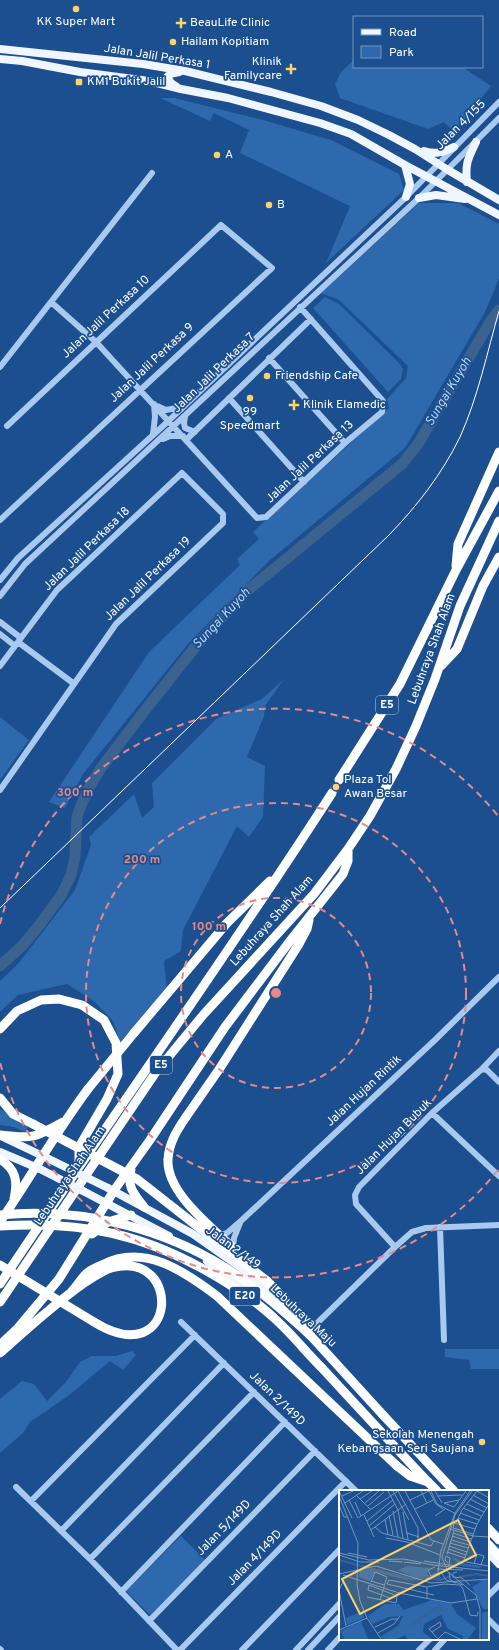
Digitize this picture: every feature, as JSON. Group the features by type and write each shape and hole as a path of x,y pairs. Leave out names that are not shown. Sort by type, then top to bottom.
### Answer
{"highway":[{"path":"456,570 458,544 499,452"},
{"name":"Lebuhraya Shah Alam","path":"340,780 400,684 456,570 499,491"},
{"name":"Lebuhraya Shah Alam","path":"0,1302 156,1072 204,1014 298,912 348,850 370,816 396,769 421,713 439,668 460,606 499,521"},
{"path":"439,668 457,649 483,586 499,557"},
{"name":"Lebuhraya Shah Alam","path":"0,1284 153,1057 189,1009 332,793"},
{"path":"0,1344 18,1328 59,1279 111,1189 150,1140 225,1026 343,874 348,861 348,850"},
{"path":"0,1222 45,1157 64,1121 88,1089 227,923 283,868"},
{"path":"309,916 306,929 299,944 220,1068 186,1117 172,1142 168,1160 171,1177 179,1193 196,1212 303,1318 309,1334"},
{"path":"0,1029 17,1011 41,1000 59,999 82,1005 104,1020 116,1043 118,1074 107,1099 79,1147 79,1166"},
{"path":"0,1098 13,1114 137,1179 267,1282"},
{"path":"0,1136 33,1138 44,1134 64,1121"},
{"path":"0,1159 14,1171 17,1179 14,1202"},
{"path":"132,1164 130,1179 131,1190 144,1207"},
{"name":"Lebuhraya Maju","path":"0,1215 55,1213 91,1217 147,1231 208,1257 242,1278 309,1334 453,1490"},
{"path":"82,1241 108,1222 131,1215"},
{"name":"Lebuhraya Maju","path":"0,1226 45,1224 83,1227 121,1235 175,1254 234,1287 274,1317 436,1490"},
{"path":"72,1291 86,1274 110,1260 123,1257 147,1258 178,1269 192,1276 217,1296 397,1466 410,1476 428,1482"},
{"path":"0,1265 94,1322 105,1329 119,1334 136,1334 150,1328 159,1318 162,1306 161,1291 157,1283 142,1270 126,1266 109,1269 72,1291 37,1319 0,1353"},
{"path":"489,1529 499,1540"},
{"path":"489,1545 499,1556"}],"main road":[{"name":"Jalan Jalil Perkasa 1","path":"0,49 185,71 321,106 358,120 415,149 467,182 499,200"},
{"name":"Jalan Jalil Perkasa 1","path":"0,59 22,61 80,72 149,81 228,98 320,123 351,134 436,182 499,215"},
{"path":"181,89 171,83 167,77 170,74 185,71"},
{"path":"467,182 465,168 467,160 476,142"},
{"path":"415,149 431,154 439,154 454,148"},
{"path":"405,165 410,184 406,197"},
{"path":"419,198 436,195 473,201"},
{"name":"Jalan 2/149","path":"0,1136 111,1189 193,1234 254,1277 309,1334"},
{"path":"0,1152 38,1168 131,1215 191,1249 231,1279 260,1304 303,1347 353,1405 431,1490"},
{"path":"489,1525 499,1536"},
{"path":"489,1553 499,1564"}],"street":[{"name":"Jalan 4/155","path":"438,164 499,102"},
{"name":"Jalan 4/155","path":"448,170 499,118"},
{"name":"Jalan Jalil Perkasa 7","path":"0,580 18,558 406,197 438,164"},
{"name":"Jalan Jalil Perkasa 7","path":"0,596 25,564 186,416 300,307 448,170"},
{"path":"0,367 152,173"},
{"name":"Jalan Jalil Perkasa 10","path":"7,426 221,226"},
{"name":"Jalan Jalil Perkasa 9","path":"0,520 272,268 221,226"},
{"name":"Jalan Jalil Perkasa 13","path":"51,302 96,342 258,518 266,517 345,443 382,412 383,401 300,307"},
{"path":"160,440 170,436 185,438 195,432 269,358 311,319"},
{"path":"269,358 345,443"},
{"path":"229,398 304,482"},
{"path":"154,404 166,410 182,407"},
{"path":"153,434 156,417 154,404"},
{"path":"186,416 184,423 185,428 195,432"},
{"name":"Jalan Jalil Perkasa 18","path":"0,666 57,590 182,473"},
{"name":"Jalan Jalil Perkasa 19","path":"0,790 73,683 116,624 223,523 223,514 182,473"},
{"path":"0,622 18,642 73,683"},
{"path":"0,634 18,642"},
{"name":"Jalan Hujan Rintik","path":"193,1234 207,1238 227,1233 436,1039 499,977"},
{"name":"Jalan Hujan Bubuk","path":"395,1247 356,1204 355,1196 359,1187 432,1113 482,1069 499,1051"},
{"path":"482,1069 487,1070 499,1082"},
{"path":"432,1113 499,1176"},
{"name":"Jalan Hujan Rintik","path":"235,1264 232,1250 234,1238 242,1220"},
{"path":"309,1334 395,1247 412,1232 426,1228 499,1225"},
{"path":"440,1227 444,1340"},
{"name":"Jalan 2/149D","path":"182,1322 355,1490"},
{"path":"31,1501 195,1335"},
{"path":"61,1531 224,1363"},
{"path":"90,1559 254,1392"},
{"path":"121,1592 285,1422"},
{"name":"Jalan 5/149D","path":"149,1621 315,1451"},
{"name":"Jalan 4/149D","path":"180,1650 346,1481"},
{"path":"16,1487 90,1559 177,1650"},
{"path":"242,1650 339,1550"},
{"path":"489,1595 499,1585"},
{"path":"296,1650 339,1604"},
{"path":"308,1650 339,1617"},
{"path":"489,1620 499,1630"},
{"path":"328,1650 339,1638"},
{"path":"419,1650 429,1640"},
{"path":"435,1650 444,1640"}],"green space":[{"path":"353,61 353,68 464,68 491,86 454,132 444,122 428,129 340,98 335,84 341,72"},
{"path":"160,98 174,98 263,120 331,140 399,174 404,190 326,263 350,206 240,153 249,130 214,113 210,121"},
{"path":"419,203 458,203 499,224 499,279 485,312 405,448 269,561 188,644 83,774 65,808 49,802 149,652 240,565 237,559 259,539 253,532 389,408 387,399 406,378 408,366 339,300 321,293"},
{"path":"325,297 339,304 399,363 403,369 401,379 388,392 313,308"},
{"path":"283,680 265,706 264,716 247,757 265,766 263,817 249,837 237,826 183,930 181,951 164,961 167,989 120,1042 113,1021 94,1001 67,984 18,995 0,1012 0,981 18,964 75,890 91,845 89,837 134,794 142,818 154,807 152,783 216,719 262,699"},
{"path":"0,717 29,740 0,780"},
{"path":"0,1109 28,1127 25,1132 14,1127 0,1125"},
{"path":"445,1349 499,1349 499,1369 471,1369 469,1360 445,1357"},
{"path":"132,1351 136,1355 123,1370 110,1361 68,1396 30,1422 23,1433 0,1453 0,1399 22,1381 34,1384 47,1401 66,1382 80,1362 92,1356 116,1356"},
{"path":"181,1536 205,1560 150,1615 126,1591"}],"waterway":[{"name":"Sungai Kuyoh","path":"0,966 23,945 62,894 71,875 75,857 77,817 90,786 101,768 196,646 247,591 402,464 418,444 490,322 499,310"}],"tunnel":[{"path":"332,793 339,780"}],"tram line":[{"path":"0,908 389,535 409,513 437,477 460,437 477,391 499,311"}],"place":[{"name":"KK Super Mart","path":"76,9"},
{"name":"BeauLife Clinic","path":"181,23"},
{"name":"Hailam Kopitiam","path":"173,42"},
{"name":"Klinik Familycare","path":"291,69"},
{"name":"KM1 Bukit Jalil","path":"79,82"},
{"name":"A","path":"217,155"},
{"name":"B","path":"269,205"},
{"name":"Friendship Cafe","path":"267,376"},
{"name":"99 Speedmart","path":"250,398"},
{"name":"Klinik Elamedic","path":"294,405"},
{"name":"Plaza Tol Awan Besar","path":"336,787"},
{"name":"Sekolah Menengah Kebangsaan Seri Saujana","path":"482,1442"}]}
